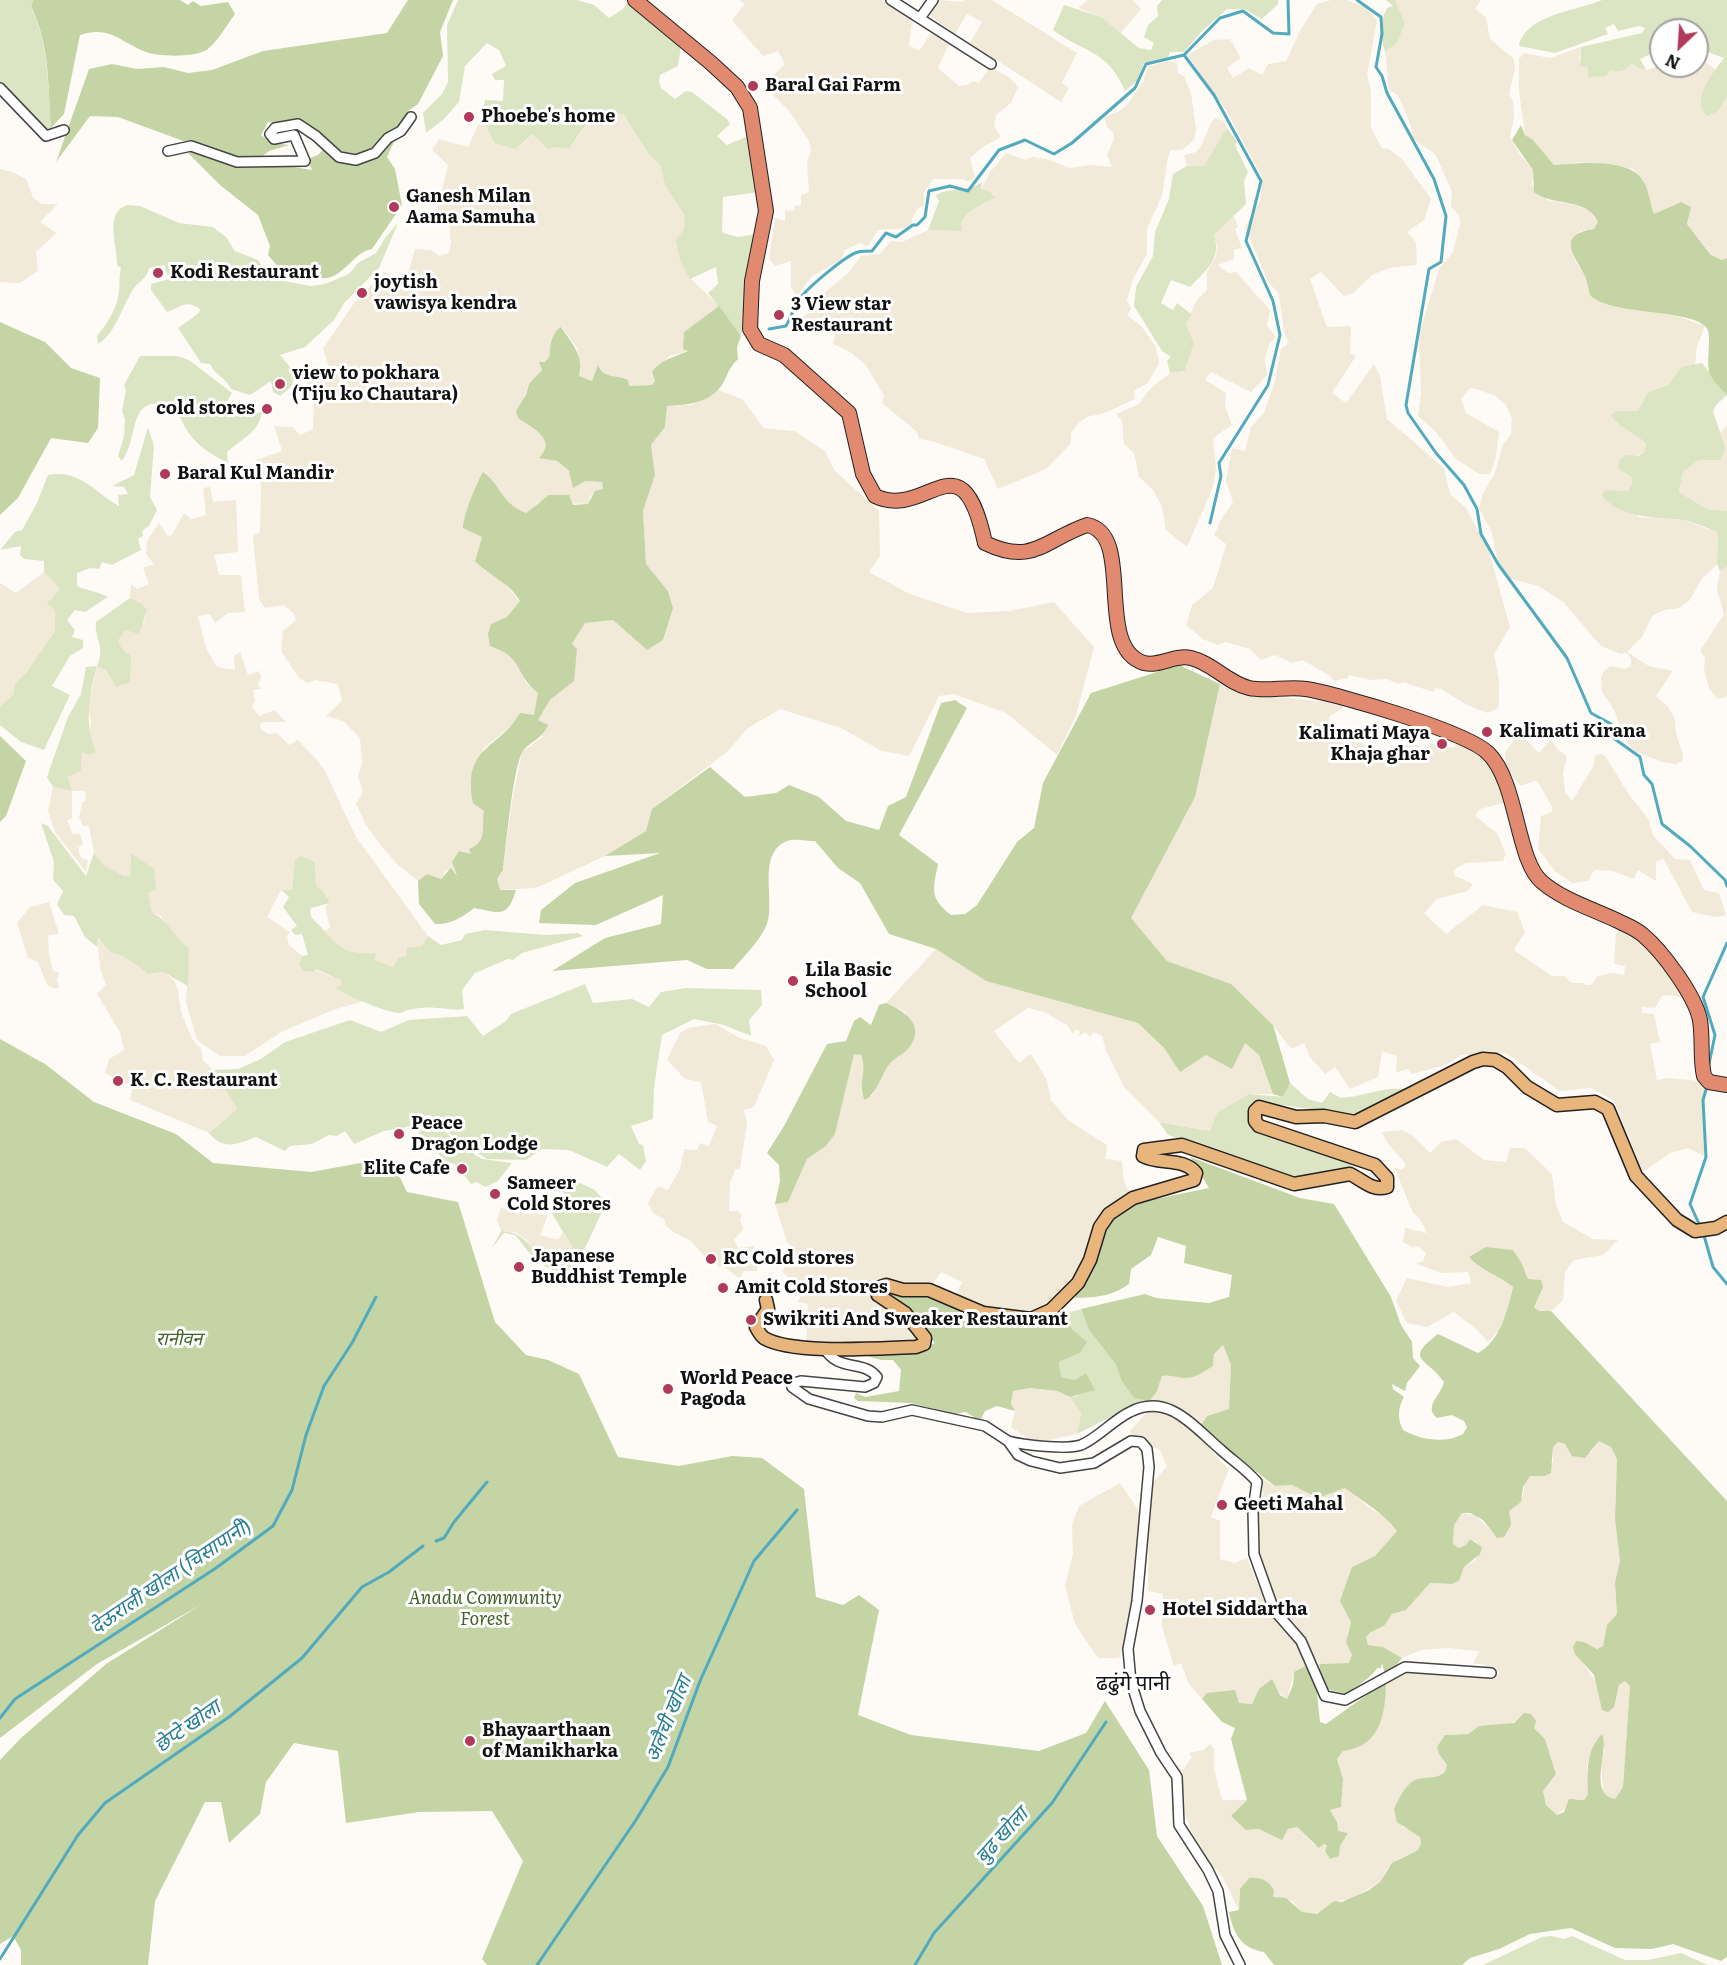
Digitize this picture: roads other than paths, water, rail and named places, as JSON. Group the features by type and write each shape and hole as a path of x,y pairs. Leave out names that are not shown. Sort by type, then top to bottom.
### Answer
{"highway":[{"path":"634,0 737,87 750,108 766,211 752,281 750,329 759,344 784,355 849,413 863,474 875,496 895,502 945,485 955,485 964,490 970,498 985,543 1018,554 1037,549 1087,525 1096,527 1103,532 1108,541 1113,562 1116,621 1128,649 1137,660 1149,664 1191,658 1247,688 1293,687 1323,692 1437,728 1485,750 1495,763 1507,787 1531,865 1540,880 1552,890 1633,928 1650,941 1694,1001 1700,1018 1704,1076 1708,1082 1727,1085"}],"main road":[{"path":"766,1300 768,1309 756,1327 761,1337 781,1343 824,1348 916,1347 924,1344 925,1338 905,1313 878,1296 880,1287 886,1285 903,1290 929,1290 998,1317 1023,1320 1043,1315 1078,1283 1090,1260 1100,1227 1108,1214 1133,1198 1194,1180 1196,1173 1190,1167 1143,1156 1142,1153 1148,1148 1182,1145 1294,1184 1350,1174 1383,1189 1388,1184 1387,1178 1375,1165 1259,1126 1254,1121 1255,1111 1259,1107 1265,1107 1296,1117 1324,1116 1356,1122 1373,1115 1419,1088 1483,1059 1501,1063 1527,1087 1557,1105 1602,1104 1617,1124 1636,1176 1677,1220 1688,1228 1703,1231 1727,1222"}],"street":[{"path":"891,0 991,64"},
{"path":"920,18 933,0"},
{"path":"0,88 46,136 64,130"},
{"path":"168,151 192,146 237,162 304,161 294,135 274,139 270,134 275,128 298,124 316,136 339,157 356,160 375,153 388,138 401,131 411,117"},
{"path":"824,1348 831,1359 872,1370 877,1377 874,1383 865,1387 801,1381 794,1383 792,1387 809,1399 868,1416 882,1417 912,1410 986,1426 1008,1441 1031,1447 1082,1445 1118,1419 1142,1407 1153,1406 1176,1412 1245,1468 1257,1482 1253,1510 1254,1554 1274,1610 1301,1641 1325,1696 1345,1700 1405,1667 1491,1673"},
{"path":"1008,1441 1018,1455 1031,1461 1060,1468 1094,1463 1131,1441 1141,1442 1147,1449 1149,1467 1137,1601 1128,1649 1131,1682 1140,1711 1161,1753 1177,1777 1179,1825 1203,1862 1218,1891 1225,1935 1240,1965"}],"waterway":[{"path":"769,329 786,326 801,297 819,279 852,254 872,251 886,233 896,237 913,225 917,225 925,217 929,191 950,186 968,191 999,150 1025,140 1054,154 1072,143 1135,88 1146,64 1184,55 1220,18 1243,11 1273,33 1289,34 1288,0"},
{"path":"1357,0 1381,17 1382,34 1376,67 1382,76 1387,93 1434,179 1446,216 1441,262 1429,269 1406,405 1408,413 1436,453 1464,485 1477,509 1481,534 1498,564 1567,658 1591,713 1611,724 1612,737 1640,757 1644,775 1652,784 1662,824 1690,846 1725,880 1727,886"},
{"path":"1184,55 1214,95 1261,181 1246,241 1273,301 1280,335 1268,385 1219,463 1221,476 1210,523"},
{"path":"1709,1064 1715,1035 1703,997 1727,943"},
{"path":"1700,1226 1690,1204 1706,1157 1703,1100 1707,1086"},
{"path":"1703,1232 1713,1267 1727,1284"},
{"name":"देऊराली खोला (चिसापानी)","path":"0,1718 15,1699 216,1568 273,1526 292,1490 306,1435 324,1386 352,1343 376,1297"},
{"name":"छेप्टे खोला","path":"436,1541 444,1538 454,1522 487,1482"},
{"name":"अलैची खोला","path":"537,1965 636,1820 668,1767 700,1681 754,1561 797,1510"},
{"name":"छेप्टे खोला","path":"0,1959 78,1835 105,1803 229,1717 302,1658 362,1587 389,1572 423,1546"},
{"name":"बुढ खोला","path":"915,1965 934,1933 1052,1803 1106,1722"}],"place":[{"name":"Baral Gai Farm","path":"753,86"},
{"name":"Phoebe's home","path":"469,117"},
{"name":"Ganesh Milan Aama Samuha","path":"394,207"},
{"name":"Kodi Restaurant","path":"158,273"},
{"name":"joytish vawisya kendra","path":"362,293"},
{"name":"3 View star Restaurant","path":"779,315"},
{"name":"view to pokhara (Tiju ko Chautara)","path":"280,384"},
{"name":"cold stores","path":"267,409"},
{"name":"Baral Kul Mandir","path":"165,474"},
{"name":"Kalimati Kirana","path":"1487,732"},
{"name":"Kalimati Maya Khaja ghar","path":"1442,744"},
{"name":"Lila Basic School","path":"793,981"},
{"name":"K. C. Restaurant","path":"118,1081"},
{"name":"Peace Dragon Lodge","path":"399,1134"},
{"name":"Elite Cafe","path":"462,1169"},
{"name":"Sameer Cold Stores","path":"495,1194"},
{"name":"RC Cold stores","path":"711,1259"},
{"name":"Japanese Buddhist Temple","path":"519,1267"},
{"name":"Amit Cold Stores","path":"723,1288"},
{"name":"Swikriti And Sweaker Restaurant","path":"751,1320"},
{"name":"World Peace Pagoda","path":"668,1389"},
{"name":"Geeti Mahal","path":"1222,1505"},
{"name":"Hotel Siddartha","path":"1150,1610"},
{"name":"Bhayaarthaan of Manikharka","path":"470,1741"}],"district":[{"name":"ढढुंगे पानी","path":"1133,1684"}],"park label":[{"name":"रानीवन","path":"179,1340"},
{"name":"Anadu Community Forest","path":"485,1609"}]}
